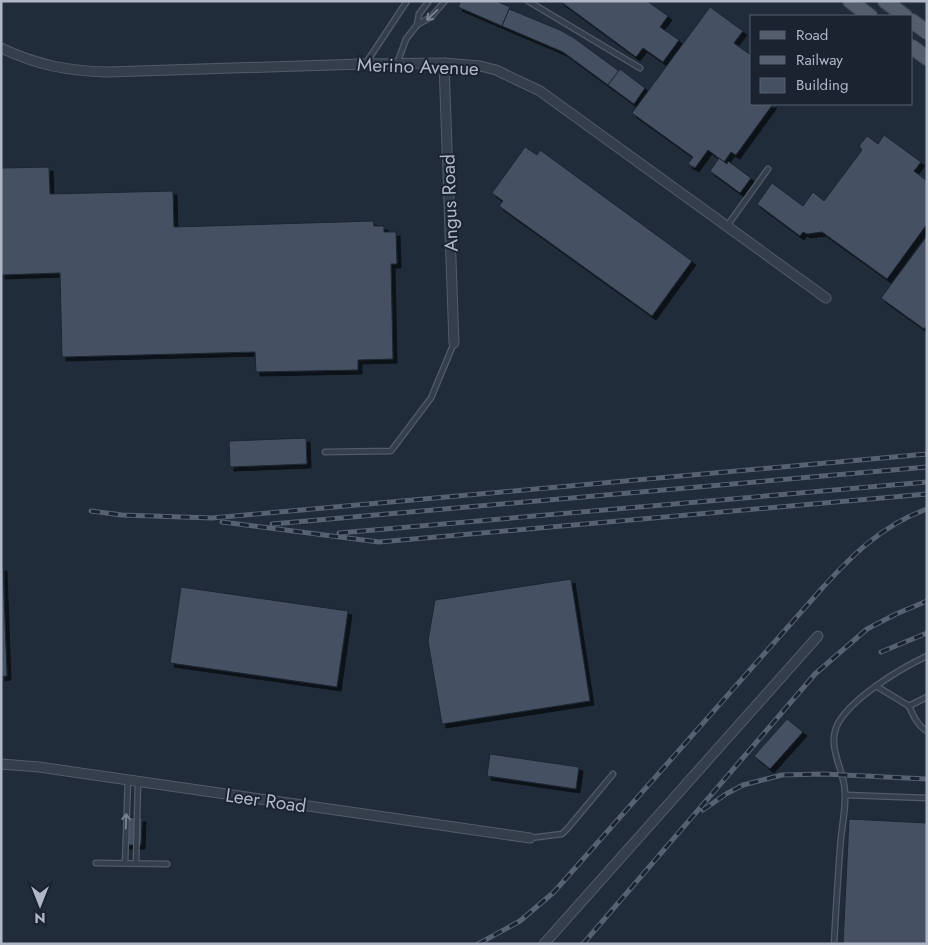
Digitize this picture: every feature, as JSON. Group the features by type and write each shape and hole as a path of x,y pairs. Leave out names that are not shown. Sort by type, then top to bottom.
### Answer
{"main road":[{"path":"850,1 869,15"},
{"path":"885,1 904,15"},
{"path":"913,22 927,32"},
{"path":"913,48 927,58"}],"street":[{"name":"Merino Avenue","path":"1,48 41,64 80,71 107,72 444,63 480,66 496,70 540,91 826,298"},
{"name":"Angus Road","path":"444,63 454,343"},
{"path":"544,944 818,636"},
{"name":"Leer Road","path":"1,764 39,766 530,838"}],"lane":[{"path":"365,64 407,1"},
{"path":"417,25 419,14 429,1"},
{"path":"397,64 406,39 417,25 431,18 445,1"},
{"path":"528,1 640,68"},
{"path":"727,226 768,169"},
{"path":"325,452 391,451 432,398 454,343"},
{"path":"834,944 840,848 846,795 834,742 835,729 844,714 876,686 911,663 927,656"},
{"path":"876,686 909,706 918,723 927,731"},
{"path":"909,706 927,698"},
{"path":"530,838 562,834 613,774"},
{"path":"125,863 128,780"},
{"path":"136,863 138,781"},
{"path":"846,795 927,798"},
{"path":"96,863 167,864"}],"building":[{"path":"461,1 496,1 510,7 502,26 458,7"},
{"path":"560,1 647,1 668,16 660,27 679,40 663,62 643,48 636,57"},
{"path":"710,7 743,31 734,43 750,55 750,105 772,105 736,155 731,152 724,162 708,150 695,168 688,164 693,157 632,113"},
{"path":"509,9 560,30 619,71 608,85 563,52 502,26"},
{"path":"620,69 645,88 634,104 608,85"},
{"path":"884,135 921,162 914,171 927,181 927,224 887,279 822,232 807,234 803,232 800,236 757,204 772,183 803,206 813,192 824,201 862,150 859,146 867,136 878,144"},
{"path":"525,147 537,155 540,150 692,261 652,316 499,206 503,201 492,193"},
{"path":"719,158 727,164 728,161 751,178 740,193 710,171"},
{"path":"49,167 50,194 173,191 174,227 373,221 374,226 384,226 384,232 396,232 397,264 391,264 393,359 358,360 358,370 256,372 255,352 62,357 60,273 1,275 1,168"},
{"path":"927,236 927,325 924,329 881,298"},
{"path":"306,438 307,464 230,467 229,441"},
{"path":"1,567 3,567 7,676 1,677"},
{"path":"571,579 590,701 442,724 428,641 435,600"},
{"path":"181,587 348,611 337,687 170,663"},
{"path":"787,719 803,732 770,769 754,756"},
{"path":"490,754 579,767 576,789 487,776"},
{"path":"123,817 142,818 141,845 122,845"},
{"path":"849,819 927,823 927,944 843,944"}],"railway":[{"path":"91,511 122,515 212,518 927,454"},
{"path":"272,524 927,467"},
{"path":"339,533 927,482"},
{"path":"222,522 379,542 927,494"},
{"path":"478,944 520,921 554,892 817,594 853,556 894,524 927,509"},
{"path":"583,944 815,674 867,629 927,601"},
{"path":"881,652 927,633"},
{"path":"703,810 743,785 782,775 824,774 927,779"}]}
